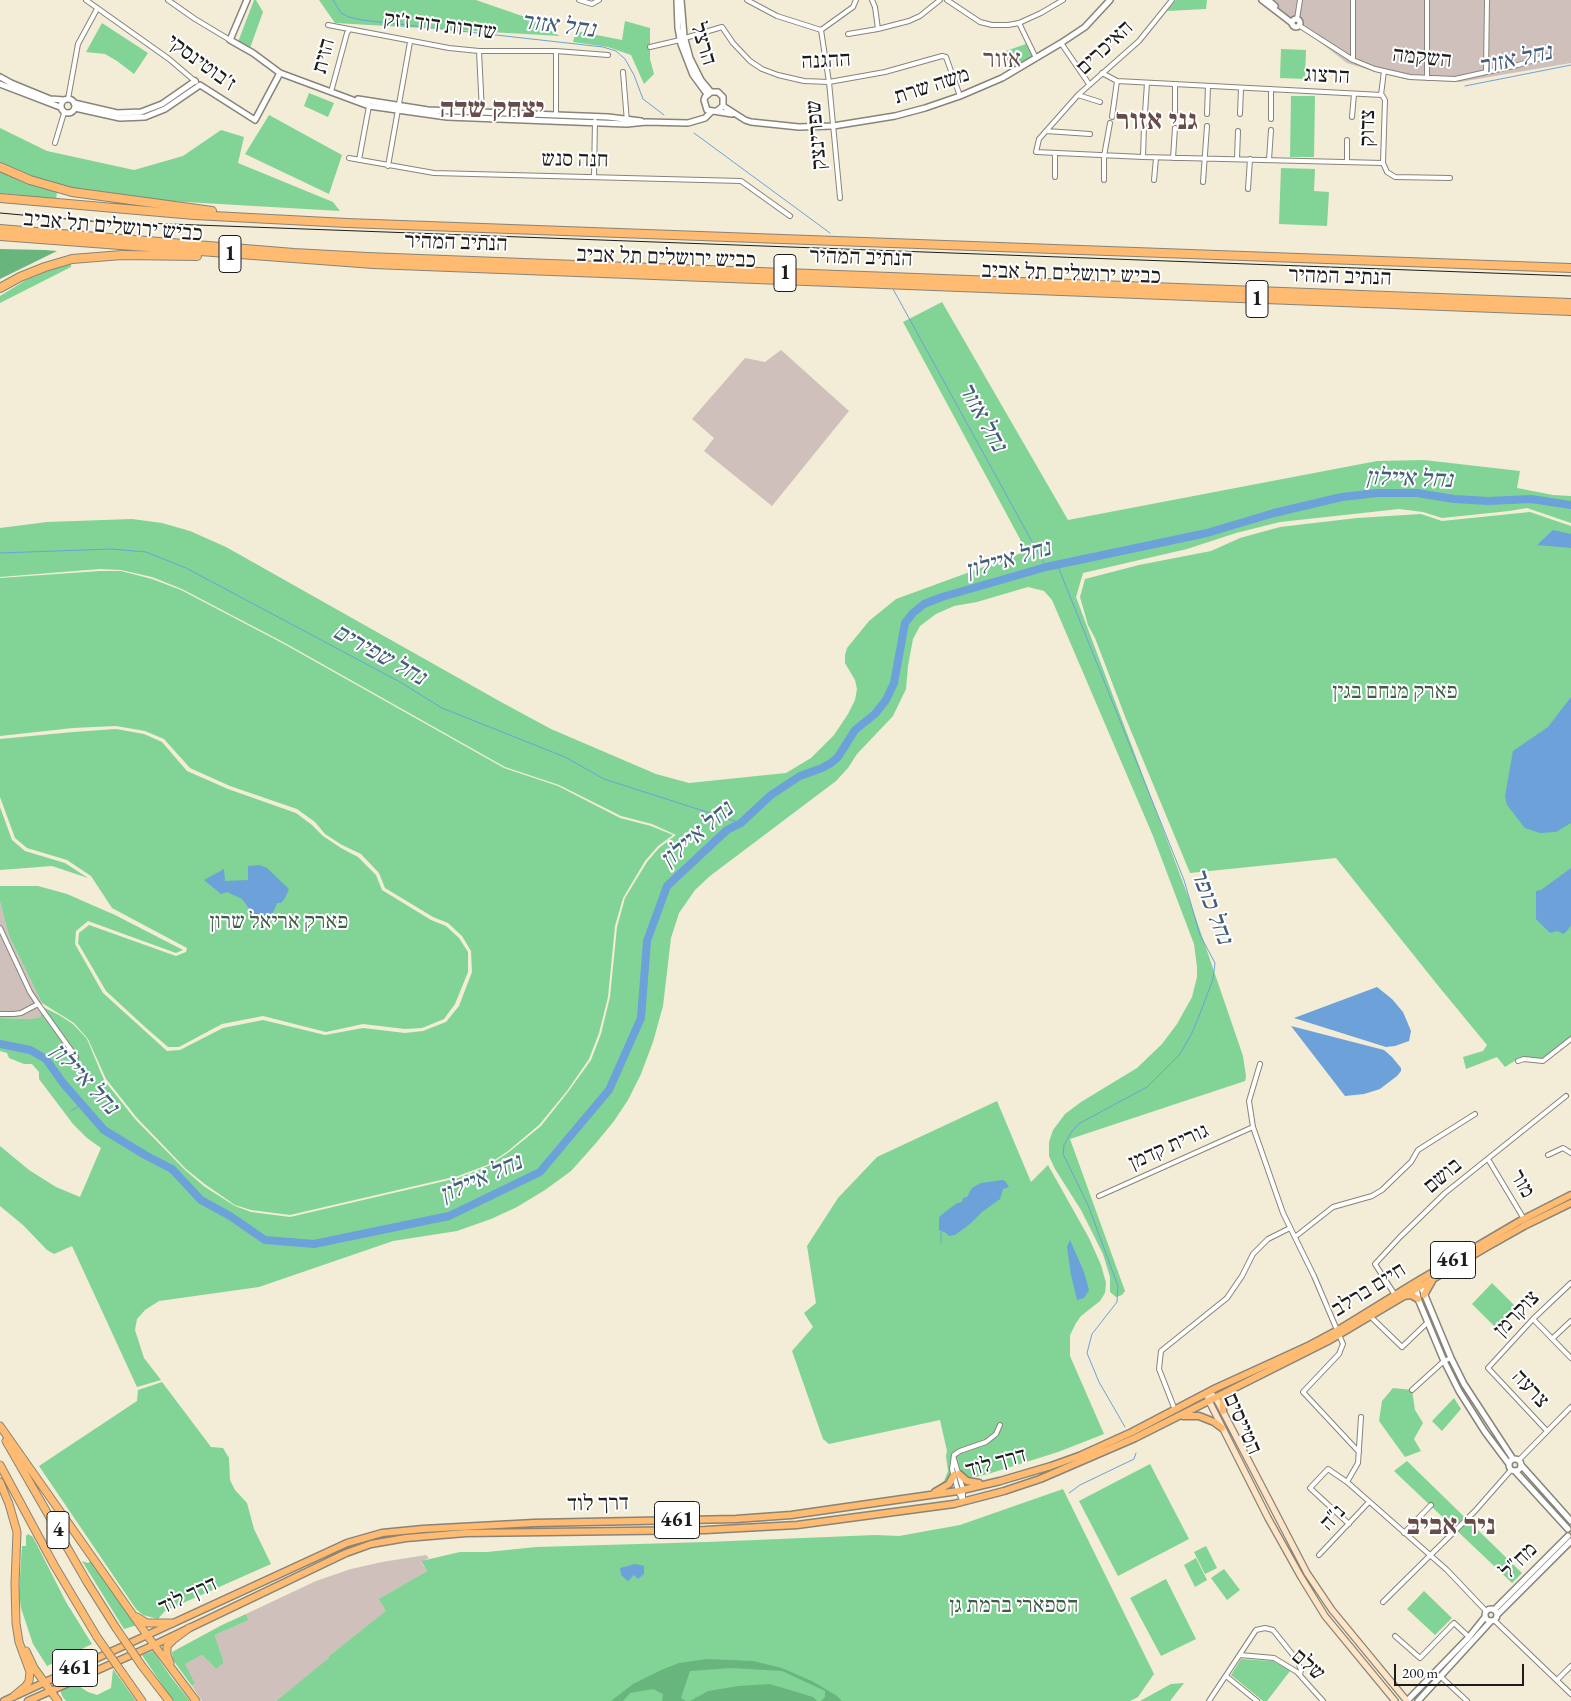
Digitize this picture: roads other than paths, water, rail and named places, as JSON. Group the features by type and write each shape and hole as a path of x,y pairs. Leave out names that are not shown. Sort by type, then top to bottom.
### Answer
{"highway":[{"path":"0,167 30,180 72,192 266,218"},
{"name":"כביש ירושלים תל אביב","path":"0,198 158,212 347,223 1571,268"},
{"name":"הנתיב המהיר","path":"0,228 367,257 1571,304"},
{"name":"כביש ירושלים תל אביב","path":"0,236 278,258 454,268 1571,311"},
{"path":"0,288 46,266 72,259 89,257 122,255 278,258"},
{"path":"0,1426 146,1635 198,1701"},
{"name":"4","path":"0,1432 87,1582 142,1666 169,1701"},
{"name":"4","path":"0,1465 50,1557 97,1637 142,1701"},
{"path":"0,1482 18,1532 15,1584 16,1623 19,1642 30,1676 26,1686 14,1696"},
{"path":"131,1612 147,1623 172,1623"},
{"path":"16,1623 28,1655 58,1701"},
{"path":"189,1628 173,1640 166,1650 169,1661 198,1701"}],"main road":[{"name":"חיים ברלב","path":"1208,1393 1339,1333 1571,1195"},
{"name":"חיים ברלב","path":"1215,1397 1330,1340 1395,1295 1435,1278 1527,1221 1571,1203"},
{"path":"1403,1296 1421,1297 1435,1278"},
{"path":"1223,1411 1224,1399 1232,1389"},
{"name":"דרך לוד","path":"4,1701 347,1543 382,1533 534,1523 760,1518 926,1496 986,1484 1079,1456 1132,1432 1208,1393"},
{"name":"הטייסים","path":"1208,1393 1215,1397 1223,1411 1307,1573 1332,1610 1407,1701"},
{"name":"הטייסים","path":"1208,1393 1209,1401 1222,1428 1301,1578 1325,1616 1395,1701"},
{"name":"דרך לוד","path":"28,1701 154,1645 346,1553 372,1544 466,1533 705,1530 765,1527 834,1521 963,1502 1040,1479 1100,1454 1215,1397"},
{"path":"1174,1418 1191,1415 1199,1416 1214,1422 1222,1428"},
{"path":"926,1496 947,1486 957,1475 967,1481 986,1484"}],"street":[{"name":"ז'בוטינסקי","path":"86,0 169,59 198,83 255,120 280,73"},
{"path":"168,0 195,19 253,53 280,73 352,98 447,117 595,123 627,121"},
{"path":"230,40 247,0"},
{"path":"579,0 592,4 599,0"},
{"name":"הרצל","path":"677,0 678,28 690,58 709,93"},
{"name":"הרצל","path":"681,0 683,39"},
{"path":"746,0 777,16 821,30 853,7 856,0"},
{"path":"872,0 875,7 878,29"},
{"path":"848,34 909,21 933,7 940,0"},
{"path":"947,0 980,22 992,25 1019,23 1063,0"},
{"name":"משה שרת","path":"712,111 769,125 833,126 895,116 960,96 1002,78 1062,43 1085,27 1110,0"},
{"name":"האיכרים","path":"1055,154 1036,152 1039,139 1078,95 1139,41 1172,0"},
{"path":"1262,0 1294,21"},
{"path":"1268,0 1294,21"},
{"path":"1300,0 1294,21 1295,27 1300,26"},
{"path":"1353,0 1353,60"},
{"path":"1427,0 1427,78"},
{"path":"1486,0 1486,72"},
{"path":"60,107 66,99 78,44 97,9"},
{"path":"1019,23 1036,58"},
{"name":"שדרות דוד ז'זק","path":"328,25 448,48 479,51 556,51 608,55"},
{"name":"השקמה","path":"1300,26 1353,60 1384,71 1410,77 1455,79 1551,56"},
{"name":"ההגנה","path":"650,47 722,27 742,53 762,68 794,80 829,82 885,72 942,56 946,58 960,96"},
{"name":"הזית","path":"331,92 349,30"},
{"name":"שפרינצק","path":"821,30 829,82 840,198"},
{"path":"388,166 410,42"},
{"path":"1062,43 1090,84"},
{"path":"479,51 482,112"},
{"path":"556,51 556,115"},
{"name":"צדוק","path":"1383,163 1385,100 1381,95 1384,71"},
{"path":"623,72 627,121"},
{"name":"הרצוג","path":"1102,73 1117,81 1381,95"},
{"path":"0,77 50,99 66,99 74,105 120,118 144,118 165,110 198,83"},
{"path":"1112,117 1117,81"},
{"path":"1145,113 1147,83"},
{"path":"0,84 60,107 64,113"},
{"path":"1174,114 1175,84"},
{"path":"1207,114 1208,86"},
{"path":"1240,114 1241,88"},
{"name":"הרצוג","path":"1271,89 1271,119"},
{"path":"352,98 369,106 595,116 627,121 688,123 702,120 712,111 723,106 724,101 721,94 709,93 704,100 712,111"},
{"path":"1352,117 1354,94"},
{"name":"האיכרים","path":"1078,95 1100,102"},
{"path":"64,113 71,113 74,105"},
{"path":"359,160 369,106"},
{"name":"משה שרת","path":"723,106 737,116"},
{"path":"55,143 64,113"},
{"path":"594,177 595,116"},
{"path":"1104,180 1104,156 1110,123"},
{"path":"1143,157 1144,126"},
{"path":"1203,182 1207,126"},
{"path":"1173,158 1175,128"},
{"path":"1269,160 1271,130"},
{"path":"1046,131 1090,134"},
{"path":"1237,159 1238,131"},
{"path":"1347,140 1347,162"},
{"path":"1055,177 1055,154 1383,163 1387,172 1395,177 1450,178"},
{"name":"חנה סנש","path":"349,158 434,173 741,181 790,216"},
{"path":"1154,180 1156,158"},
{"path":"1248,189 1250,160"},
{"path":"0,928 30,992 76,1057"},
{"path":"0,1014 21,1013 38,1004"},
{"path":"1518,1061 1524,1059 1543,1061 1571,1039"},
{"path":"1260,1064 1249,1101 1253,1127 1283,1213 1343,1344 1342,1350 1303,1392 1359,1452"},
{"name":"בושם","path":"1395,1295 1375,1264 1445,1194 1566,1096"},
{"path":"1295,1237 1333,1207 1372,1196 1382,1190 1411,1162 1418,1150 1474,1114"},
{"name":"גורית קדמן","path":"1099,1196 1253,1127"},
{"path":"1548,1155 1563,1148 1571,1153"},
{"name":"מור","path":"1488,1159 1527,1221"},
{"path":"1175,1410 1159,1369 1162,1351 1227,1298 1242,1276 1253,1254 1268,1239 1290,1228"},
{"name":"צוקרמן","path":"1488,1368 1571,1283"},
{"path":"1417,1285 1428,1322 1444,1361 1464,1400 1512,1468 1570,1527 1570,1539"},
{"path":"1421,1297 1476,1404 1517,1462 1571,1521"},
{"path":"1373,1319 1402,1347 1428,1322"},
{"path":"1533,1320 1571,1358"},
{"path":"1553,1338 1571,1321"},
{"path":"1330,1340 1337,1341 1342,1350"},
{"path":"1412,1390 1444,1361 1451,1358"},
{"name":"צרעה","path":"1488,1368 1547,1431"},
{"path":"1383,1602 1475,1511 1517,1462 1571,1407"},
{"name":"נ\"ה","path":"1347,1482 1358,1463 1361,1417"},
{"path":"963,1502 953,1457 960,1450 986,1442 996,1434 1000,1425"},
{"path":"1512,1468 1519,1469 1517,1462"},
{"path":"1349,1524 1310,1488 1328,1469 1347,1482 1447,1570 1486,1614 1494,1616"},
{"name":"נ\"ה","path":"1319,1555 1370,1502"},
{"path":"1404,1532 1431,1505"},
{"name":"מח\"ל","path":"1418,1701 1494,1616 1570,1539"},
{"path":"1407,1701 1468,1637 1490,1609 1494,1616 1571,1694"},
{"path":"1395,1636 1420,1658 1454,1623 1468,1637"},
{"path":"1209,1701 1256,1630 1266,1628 1273,1630 1297,1660 1301,1670 1300,1675"},
{"name":"שלם","path":"1240,1655 1274,1658 1300,1675 1323,1701"},
{"path":"1557,1680 1571,1666"},
{"path":"1226,1676 1257,1701"},
{"path":"1440,1676 1466,1701"}],"water":[{"path":"1553,530 1571,534 1571,548 1537,545"},
{"path":"1571,697 1571,823 1556,832 1540,833 1525,828 1507,805 1505,796 1513,751 1548,727"},
{"path":"260,865 267,868 289,889 281,903 277,903 271,918 262,915 256,918 242,899 227,892 221,894 204,880 224,869 225,881 248,880 248,866"},
{"path":"1571,868 1571,926 1564,934 1557,931 1550,933 1536,919 1536,891 1541,890"},
{"path":"1377,987 1392,999 1403,1012 1411,1031 1409,1041 1386,1047 1294,1018"},
{"path":"1291,1026 1384,1050 1401,1068 1401,1071 1380,1089 1364,1094 1345,1096"},
{"path":"1002,1180 1009,1187 1003,1189 1000,1199 982,1212 970,1224 955,1235 949,1236 939,1230 940,1216 957,1203 962,1202 963,1198 967,1197 972,1188 981,1183"},
{"path":"1070,1240 1084,1272 1089,1290 1084,1298 1077,1300 1067,1247"},
{"path":"635,1564 644,1566 644,1574 638,1579 634,1575 628,1581 621,1575 620,1568"}],"waterway":[{"name":"נחל אזור","path":"333,0 341,13 362,20 603,47 616,51 625,59 634,75 643,99 664,115"},
{"name":"נחל אזור","path":"1465,86 1571,65"},
{"name":"נחל אזור","path":"694,133 830,233"},
{"name":"נחל אזור","path":"893,289 1046,567"},
{"name":"נחל איילון","path":"0,1044 30,1050 46,1059 63,1083 104,1130 172,1169 201,1200 230,1216 265,1240 314,1244 449,1216 540,1172 609,1090 641,1018 647,941 667,886 727,830 741,823 771,795 800,776 822,768 838,757 855,730 875,714 886,700 894,683 905,623 924,604 1046,567 1207,533 1274,513 1342,497 1377,493 1417,493 1454,499 1488,501 1531,499 1571,505"},
{"name":"נחל שפירים","path":"0,553 111,549 146,552 186,568 400,682 442,708 565,757 604,779 741,823"},
{"name":"נחל כופר","path":"1057,564 1184,880 1200,935 1215,963 1213,979 1201,1011 1192,1033 1180,1054 1147,1087 1080,1123 1072,1131 1064,1145 1063,1154 1088,1205 1118,1286 1117,1302 1092,1334 1087,1353 1099,1382 1125,1427"},
{"path":"71,1111 82,1104"},
{"path":"941,1232 941,1243"},
{"name":"נחל כופר","path":"1069,1493 1080,1485 1134,1459 1136,1453"}],"railway":[{"path":"0,213 89,221 1571,276"}],"district":[{"name":"אזור","path":"1002,60"},
{"name":"יצחק שדה","path":"492,109"},
{"name":"גני אזור","path":"1157,121"},
{"name":"ניר אביב","path":"1451,1526"}],"park label":[{"name":"פארק מנחם בגין","path":"1395,692"},
{"name":"פארק אריאל שרון","path":"279,922"},
{"name":"הספארי ברמת גן","path":"1014,1606"}]}
